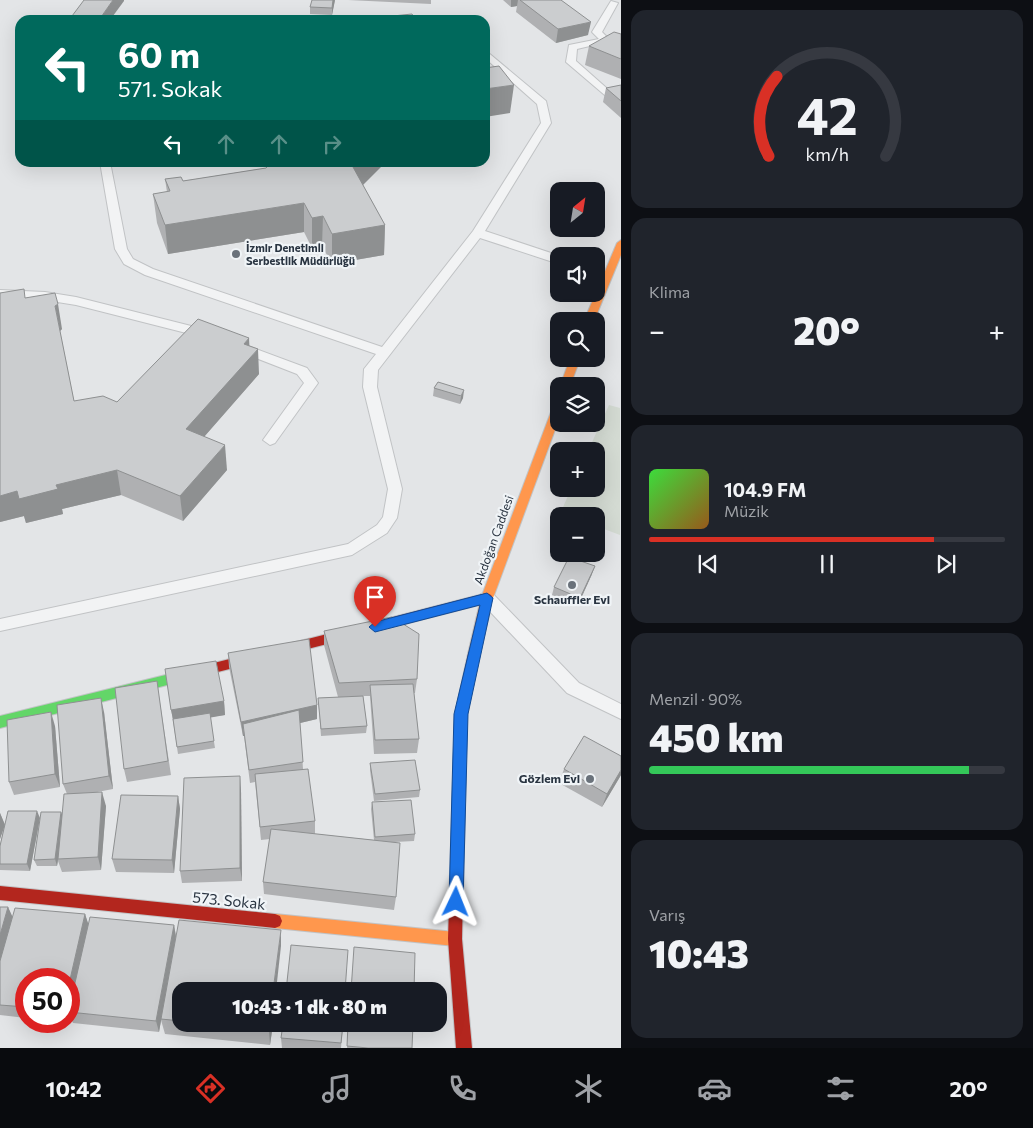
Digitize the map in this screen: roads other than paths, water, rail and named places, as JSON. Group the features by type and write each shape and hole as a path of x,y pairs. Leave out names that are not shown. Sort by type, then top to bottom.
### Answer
{"main road":[{"path":"605,267 620,243"},
{"name":"Akdoğan Caddesi","path":"464,1048 455,939 461,714 487,598 550,428"},
{"path":"0,722 487,598"},
{"name":"573. Sokak","path":"0,894 455,939"}],"lane":[{"path":"606,94 571,62 572,47 606,41 597,32 613,2"},
{"path":"0,625 352,549 382,529 390,518 395,489 370,387 371,369 478,233 546,123 542,103 490,57"},
{"path":"106,167 121,249 128,261 149,272 384,352"},
{"path":"478,233 550,257"},
{"path":"0,294 45,296 76,301 203,333 302,371 311,383 270,440"},
{"path":"487,598 573,688 620,712"}],"place":[{"name":"İzmir Denetimli Serbestlik Müdürlüğü","path":"236,254"},
{"name":"Schauffler Evi","path":"572,585"},
{"name":"Gözlem Evi","path":"590,779"}]}
